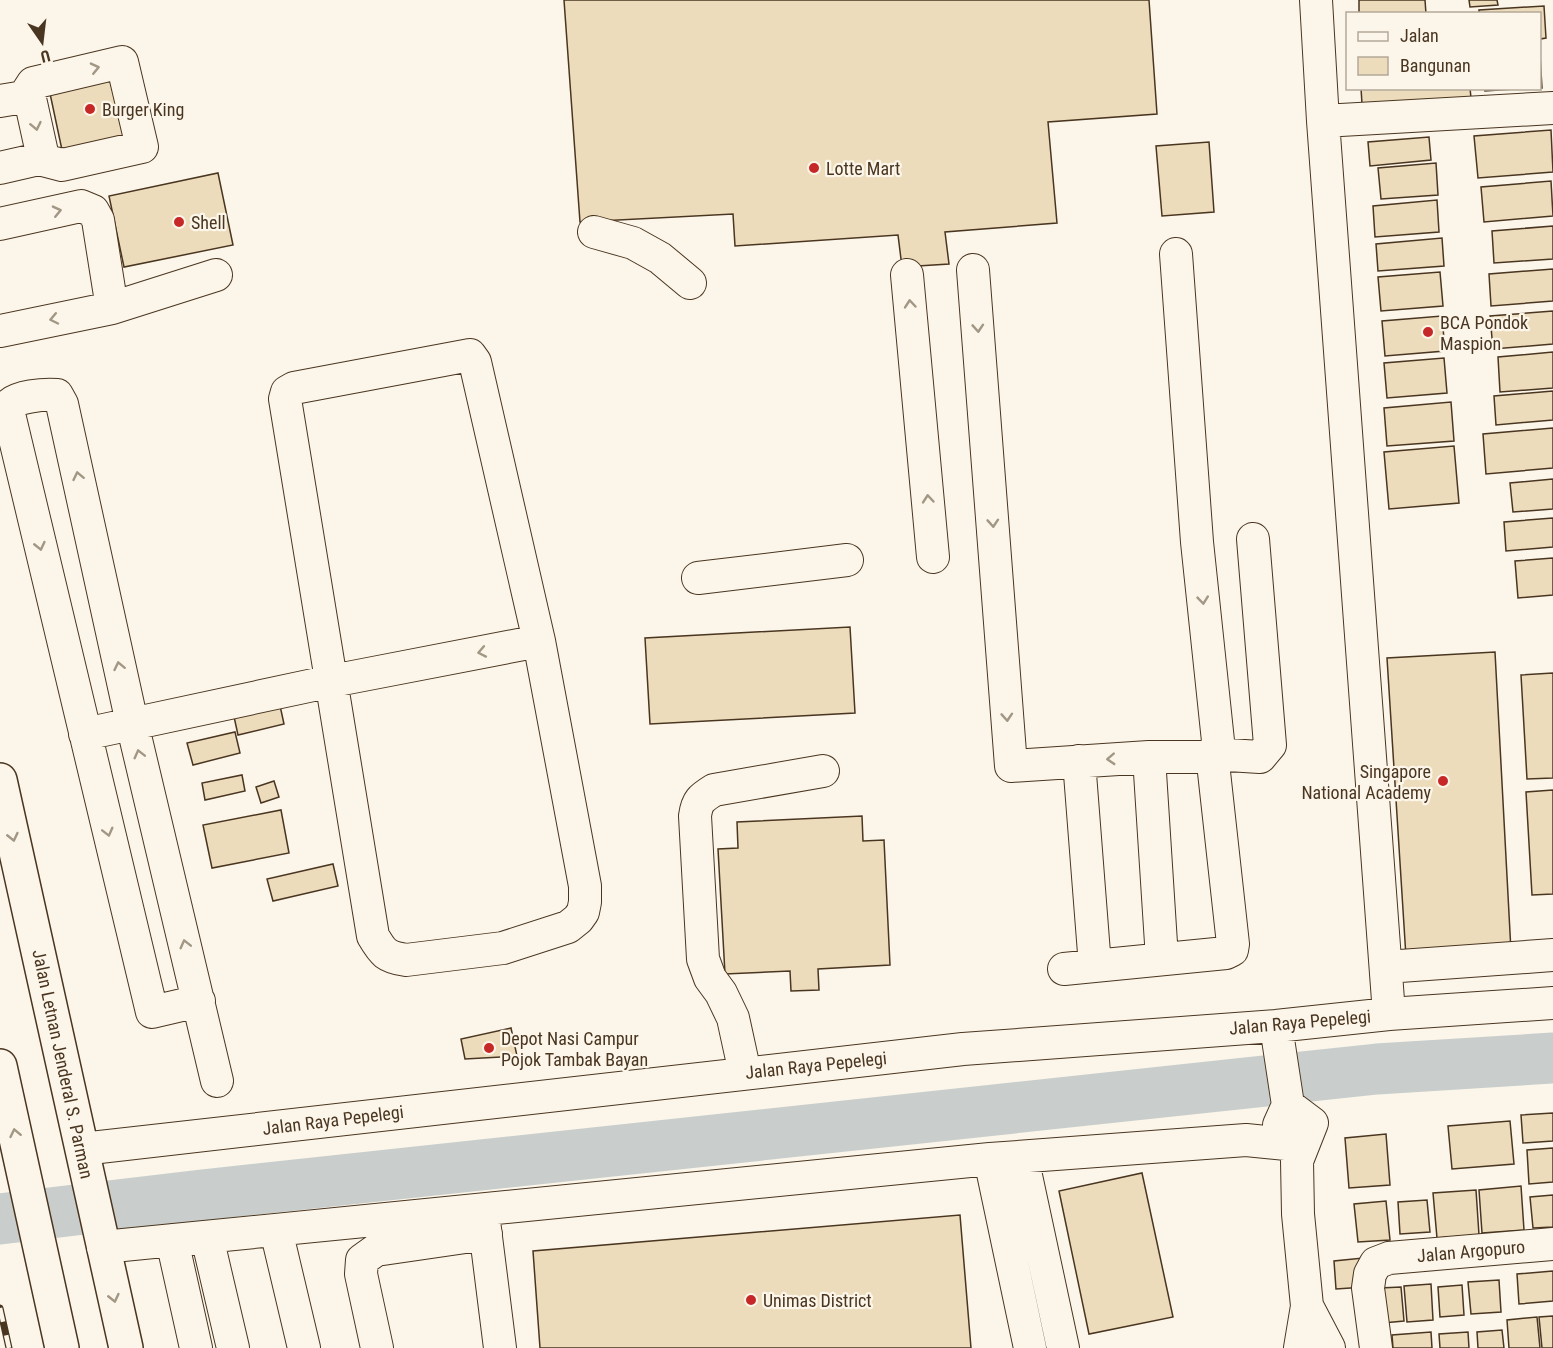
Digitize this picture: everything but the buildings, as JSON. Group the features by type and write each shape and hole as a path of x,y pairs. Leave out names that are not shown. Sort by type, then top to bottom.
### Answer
{"highway":[{"name":"Jalan Letnan Jenderal S. Parman","path":"0,780 126,1348"},
{"path":"0,1066 62,1348"}],"street":[{"path":"1316,0 1389,1014"},
{"path":"0,168 39,159 62,165 142,147 122,62 33,83 12,99"},
{"path":"12,99 28,98 31,103 42,153 39,159"},
{"path":"1323,121 1553,108"},
{"path":"0,224 81,206 93,211 98,220 112,308"},
{"path":"594,232 633,243 660,258 690,283"},
{"path":"1176,254 1197,542 1218,741 1217,749 1212,754"},
{"path":"973,270 1011,766 1149,757 1204,757 1212,754 1260,757 1270,745 1253,538"},
{"path":"0,331 112,308 216,275"},
{"path":"907,275 933,557"},
{"path":"470,355 475,362 539,641 585,886 583,912 578,920 568,927 503,948 406,960 391,958 381,951 373,936 332,681 285,399 287,392 294,388 470,355"},
{"path":"199,1001 152,1012 9,414 8,406 14,400 48,394 57,395 62,404 132,723 199,1001 217,1082"},
{"path":"698,578 848,560"},
{"path":"85,734 332,681 539,641"},
{"path":"1064,969 1232,950 1212,754"},
{"path":"1149,757 1162,959"},
{"path":"1079,761 1095,966"},
{"path":"745,1073 733,1018 721,993 710,978 703,959 695,816 697,805 704,796 714,790 823,771"},
{"path":"1386,967 1553,955"},
{"name":"Jalan Raya Pepelegi","path":"82,1149 963,1049 1277,1036 1389,1014 1553,1003"},
{"path":"1277,1036 1288,1102 1312,1123 1292,1152 1307,1306 1300,1348"},
{"path":"103,1247 276,1230 484,1222 990,1159 1246,1140 1292,1152"},
{"path":"1022,1157 1063,1348"},
{"path":"990,1159 1030,1348"},
{"path":"377,1348 361,1274 362,1260 376,1250 484,1222"},
{"path":"484,1222 500,1348"},
{"path":"276,1230 304,1348"},
{"path":"207,1237 233,1348"},
{"path":"172,1240 196,1348"},
{"name":"Jalan Argopuro","path":"1376,1348 1368,1288 1370,1274 1376,1263 1389,1258 1553,1244"},
{"path":"1307,1306 1329,1348"}],"waterway":[{"path":"0,1219 202,1195 1377,1069 1553,1058"}],"railway":[{"path":"0,1308 9,1348"}],"place":[{"name":"Burger King","path":"90,109"},
{"name":"Lotte Mart","path":"814,168"},
{"name":"Shell","path":"179,222"},
{"name":"BCA Pondok Maspion","path":"1428,332"},
{"name":"Singapore National Academy","path":"1443,781"},
{"name":"Depot Nasi Campur Pojok Tambak Bayan","path":"489,1048"},
{"name":"Unimas District","path":"751,1300"}]}
